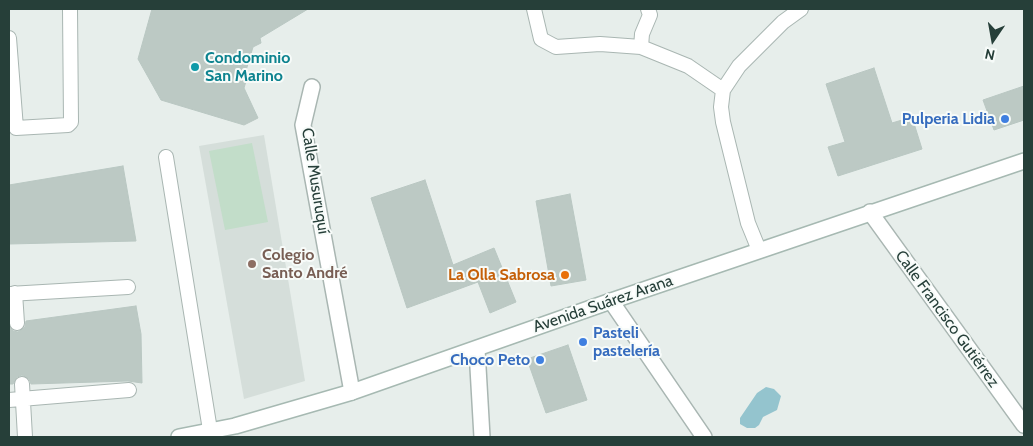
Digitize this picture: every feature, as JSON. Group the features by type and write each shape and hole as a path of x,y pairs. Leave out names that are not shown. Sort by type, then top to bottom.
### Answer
{"main road":[{"name":"Calle Musuruquí","path":"312,87 304,125 352,392"},
{"name":"Avenida Suárez Arana","path":"179,437 210,430 236,432 477,350 758,250 1024,160"},
{"name":"Calle Francisco Gutiérrez","path":"870,212 1024,425"},
{"path":"611,301 704,437"},
{"path":"477,350 482,437"}],"lane":[{"path":"9,38 16,128 68,125 71,122 70,9"},
{"path":"534,9 541,39 556,47 600,44 641,47 688,66 723,90"},
{"path":"641,47 642,34 650,14 648,9"},
{"path":"758,250 748,223 723,122 721,107 723,90 738,66 783,22 801,9"},
{"path":"166,157 210,430"},
{"path":"17,323 12,293 128,287"},
{"path":"22,384 16,400 25,437"},
{"path":"16,400 129,390"}],"shaded area":[{"name":"Colegio Santo André","path":"264,135 305,381 244,399 199,146"}],"green space":[{"path":"252,143 268,222 225,230 209,151"}],"water":[{"path":"766,387 774,389 781,396 777,410 763,417 755,428 747,428 740,424 740,418 757,393"}],"building":[{"name":"Condominio San Marino","path":"152,9 308,9 260,38 261,43 253,47 245,74 247,78 244,88 258,118 244,125 161,100 138,59"},
{"path":"874,68 892,123 912,117 922,149 838,176 828,147 845,142 826,84"},
{"path":"1024,86 1024,120 994,130 983,100"},
{"path":"123,166 136,241 9,244 9,185"},
{"path":"425,180 453,265 494,248 516,302 490,313 478,282 407,308 371,198"},
{"path":"570,194 586,280 551,286 536,201"},
{"path":"136,306 141,334 142,383 128,381 31,384 29,379 22,375 17,377 13,384 9,384 9,325 13,331 18,332 25,327 26,321"},
{"path":"568,345 587,400 546,413 527,359"}],"place":[{"name":"Condominio San Marino","path":"195,67"},
{"name":"Pulperia Lidia","path":"1005,119"},
{"name":"Colegio Santo André","path":"252,264"},
{"name":"La Olla Sabrosa","path":"565,275"},
{"name":"Pasteli pastelería","path":"583,342"},
{"name":"Choco Peto","path":"540,360"}]}
